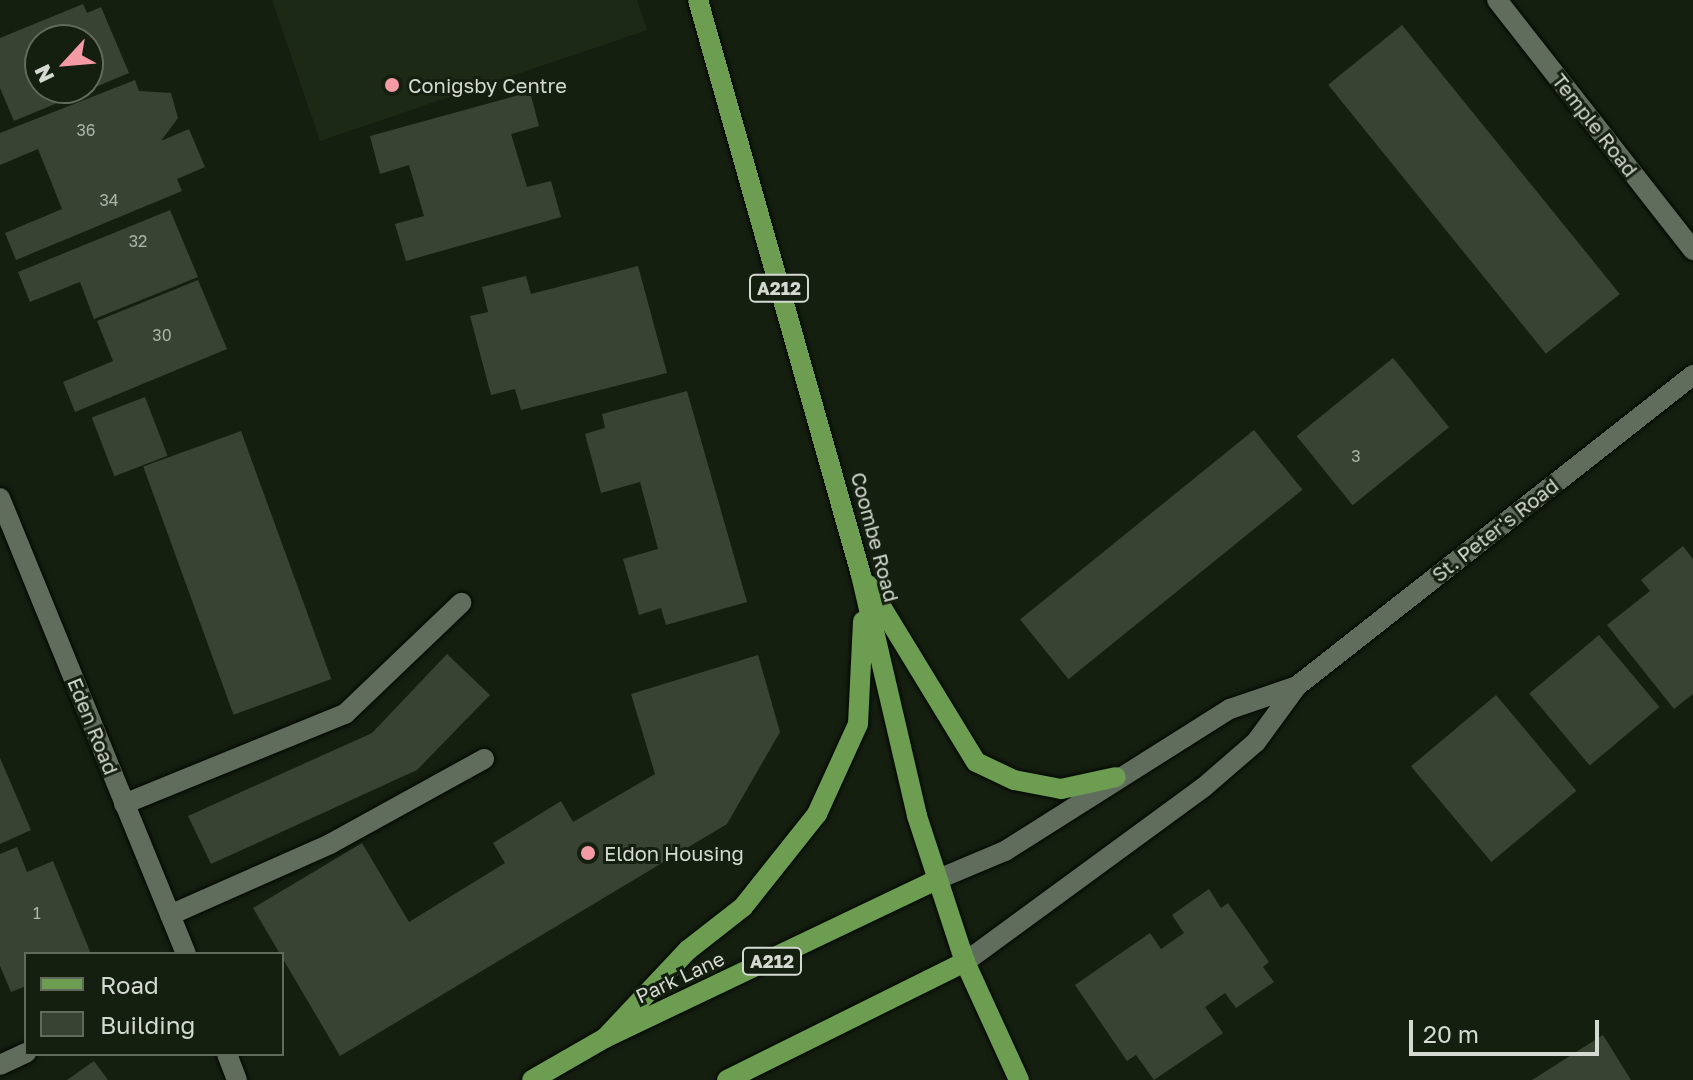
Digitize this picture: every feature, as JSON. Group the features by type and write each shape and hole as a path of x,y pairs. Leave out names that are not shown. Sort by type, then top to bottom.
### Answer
{"main road":[{"name":"Coombe Road","path":"698,0 861,575 936,880 965,962 1019,1080"},
{"name":"Temple Road","path":"1497,0 1693,250"},
{"name":"St. Peter's Road","path":"965,962 1204,787 1256,742 1297,686 1693,375"},
{"name":"Eden Road","path":"0,498 185,952"},
{"path":"861,575 976,762 1053,788 1116,777"},
{"path":"605,1038 781,866 834,784 858,724 861,575"},
{"path":"124,804 345,714 461,603"},
{"name":"St. Peter's Road","path":"936,880 1005,851 1116,777 1230,709 1297,686"},
{"path":"170,915 330,844 484,759"},
{"name":"Park Lane","path":"532,1080 605,1038 936,880"},
{"path":"727,1080 965,962"},
{"path":"0,1065 24,1054"},
{"path":"228,1056 237,1080"}],"shaded area":[{"name":"Conigsby Centre","path":"272,0 637,0 647,30 320,141"}],"building":[{"path":"83,4 87,13 101,7 129,73 104,83 104,24 34,24"},
{"path":"1402,25 1620,294 1546,354 1328,85"},
{"path":"24,28 24,104 55,104 14,121 0,88 0,38"},
{"path":"135,80 139,91 171,93 178,118 161,141 189,129 205,167 177,179 182,191 16,260 5,233 62,209 38,149 0,165 0,133 74,104 104,104 104,92"},
{"path":"530,92 539,126 511,134 527,187 551,181 561,217 406,261 395,224 424,216 409,165 380,174 370,136"},
{"path":"170,210 198,277 94,319 80,282 30,302 18,272"},
{"path":"638,266 667,373 521,410 515,389 491,395 470,316 488,312 482,287 526,276 531,294"},
{"path":"198,280 227,349 75,412 63,382 113,361 97,321"},
{"path":"1393,358 1449,427 1353,505 1297,436"},
{"path":"687,391 747,602 666,625 661,608 639,615 623,559 658,549 640,482 601,493 585,434 605,428 602,414"},
{"path":"145,397 168,456 114,476 92,417"},
{"path":"1254,430 1302,490 1069,679 1020,619"},
{"path":"241,431 331,679 234,715 143,467"},
{"path":"1683,546 1693,559 1693,694 1674,709 1607,625 1650,591 1641,580"},
{"path":"1599,635 1659,707 1590,766 1529,693"},
{"path":"447,654 490,695 417,770 211,864 188,816 372,733"},
{"name":"Eldon Housing","path":"758,655 780,732 727,824 340,1056 284,961 284,952 279,952 253,908 362,843 409,922 505,863 493,843 561,801 573,822 655,774 631,694"},
{"path":"1496,695 1576,791 1491,862 1411,766"},
{"path":"0,758 31,830 0,844"},
{"path":"17,847 27,872 53,861 90,952 24,952 24,987 11,992 0,966 0,854"},
{"path":"1209,889 1221,908 1228,903 1269,962 1263,967 1274,982 1236,1008 1225,993 1205,1007 1223,1033 1154,1080 1136,1055 1127,1061 1075,985 1150,933 1161,949 1184,933 1172,915"},
{"path":"1603,1035 1631,1080 1532,1080"},
{"path":"94,1061 108,1080 67,1080"}],"place":[{"name":"Conigsby Centre","path":"392,85"},
{"name":"Eldon Housing","path":"588,853"}]}
